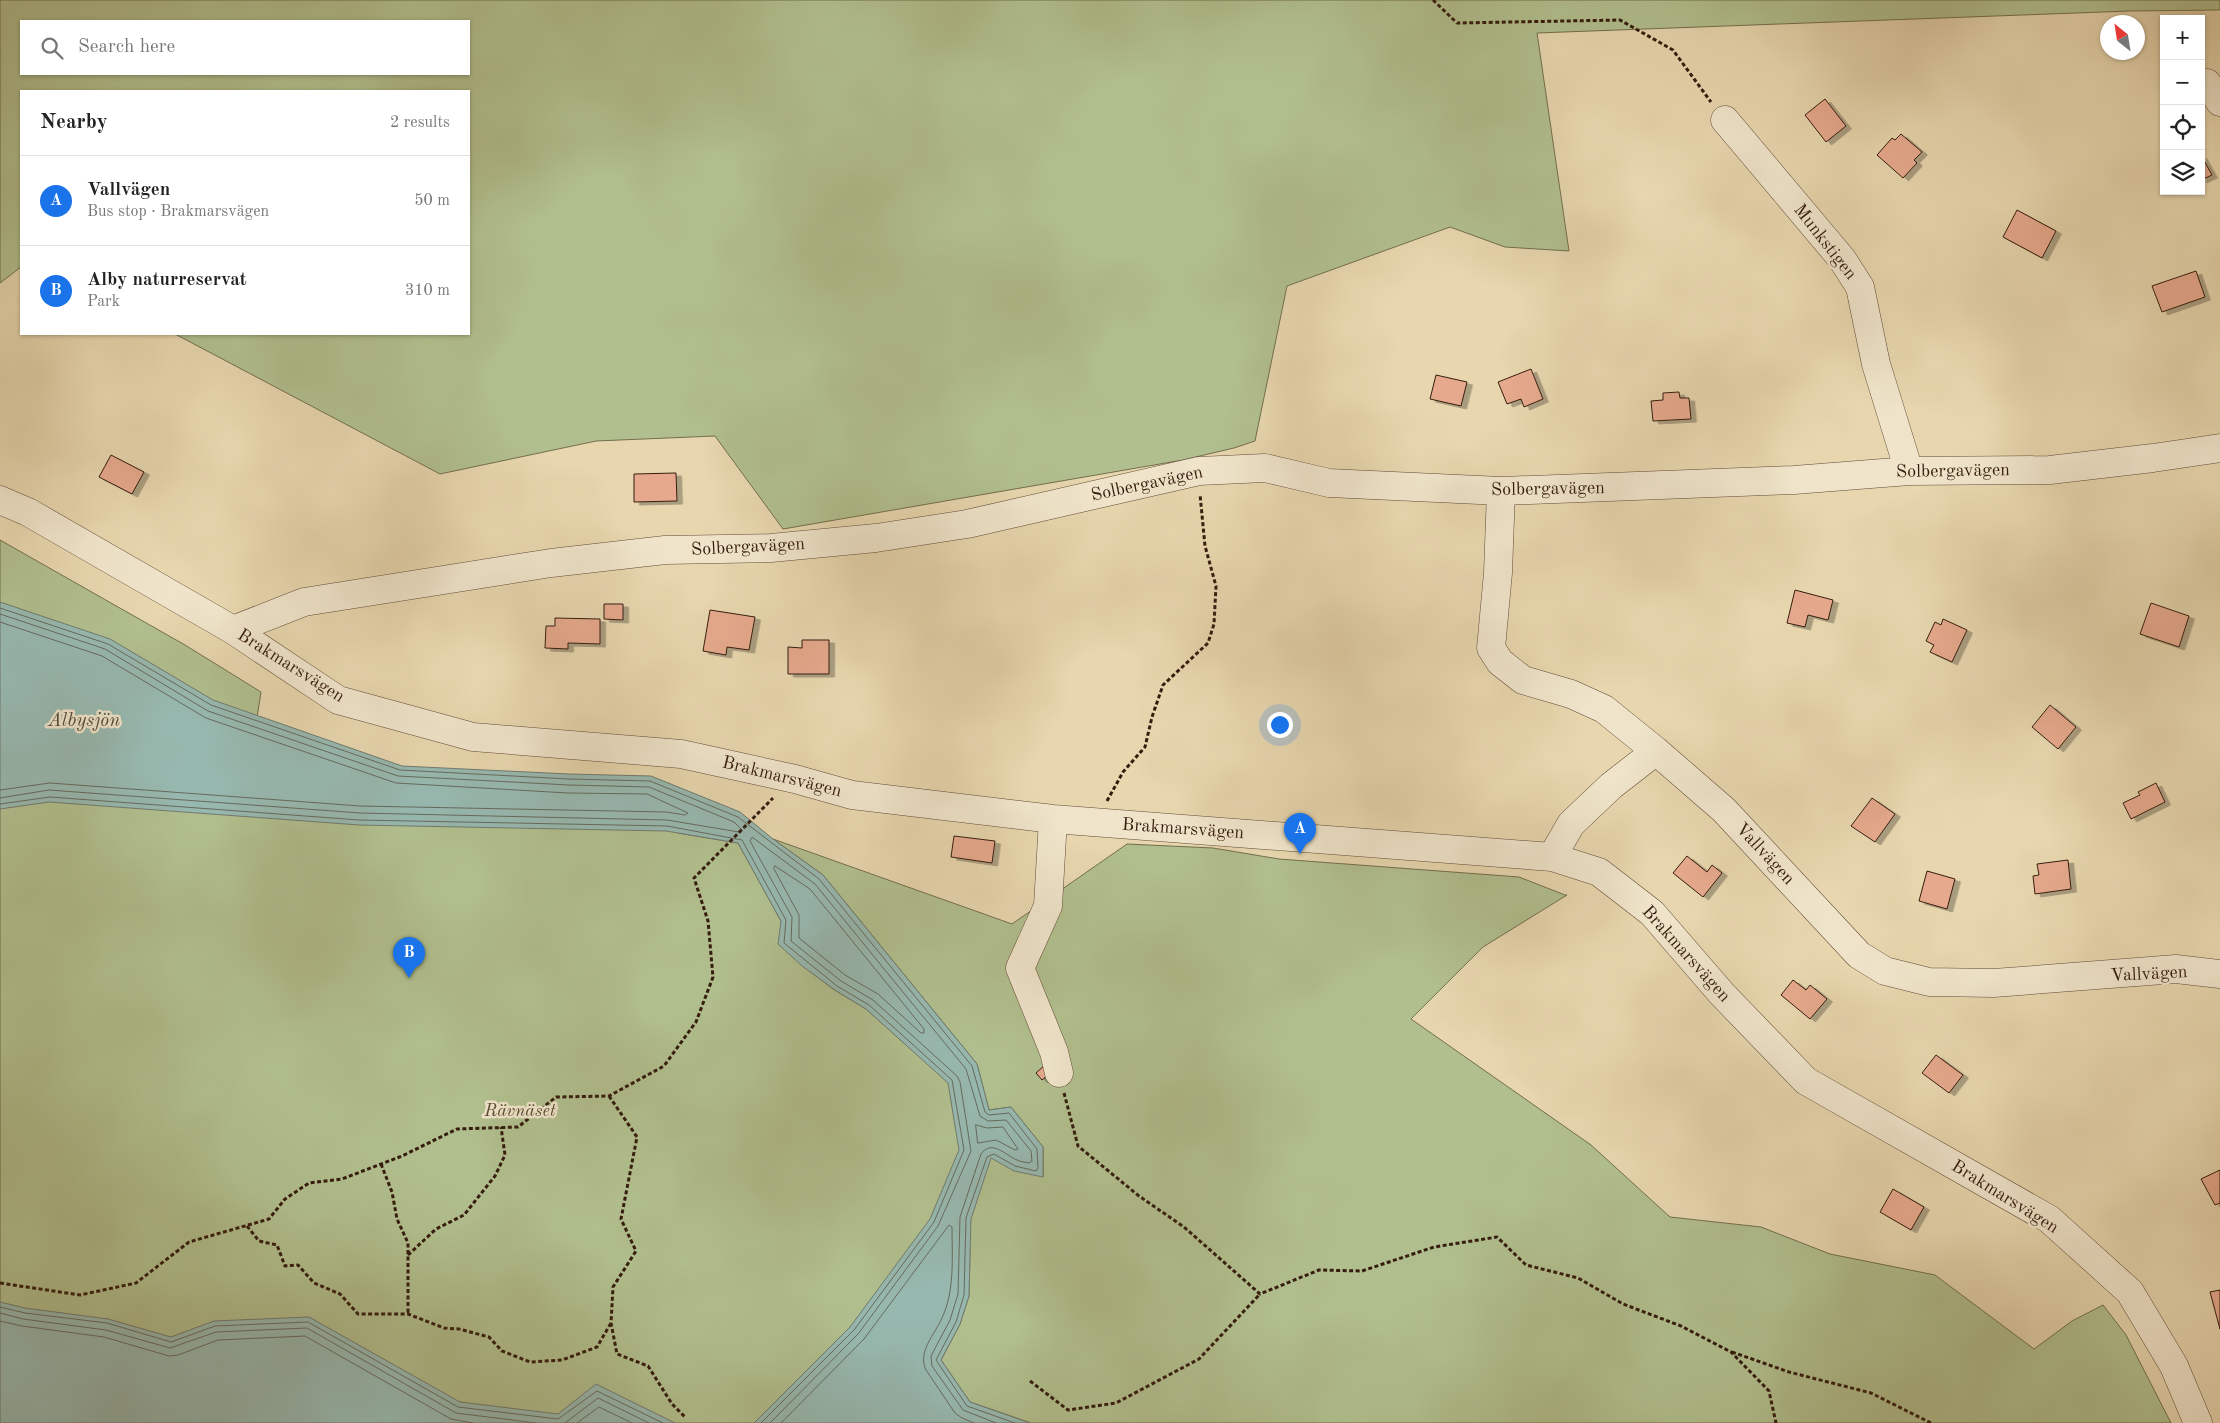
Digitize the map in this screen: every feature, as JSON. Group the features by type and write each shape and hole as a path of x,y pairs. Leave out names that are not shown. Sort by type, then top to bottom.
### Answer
{"street":[{"name":"Munkstigen","path":"1725,120 1842,259 1860,288 1876,364 1909,471"},
{"name":"Solbergavägen","path":"233,630 304,602 552,563 665,550 771,548 876,538 967,524 1199,471 1265,468 1330,483 1501,491 1794,480 1909,471 2050,470 2220,448"},
{"name":"Vallvägen","path":"1501,491 1498,573 1491,648 1500,662 1524,680 1571,694 1604,709 1656,751 1724,810 1859,956 1885,971 1929,982 1994,983 2176,969 2220,974"},
{"name":"Brakmarsvägen","path":"0,500 28,512 233,630 338,700 473,738 681,754 795,779 852,795 1053,819 1552,857 1599,872 1652,913 1722,994 1806,1081 2049,1220 2130,1292 2174,1366 2198,1423"},
{"path":"1552,857 1571,824 1611,786 1656,751"},
{"path":"1053,819 1048,906 1020,968 1054,1052 1059,1073"}],"path":[{"path":"1433,0 1458,23 1620,20 1673,50 1725,120"},
{"path":"1095,822 1123,772 1144,747 1163,685 1208,643 1214,624 1216,586 1205,546 1199,471"},
{"path":"0,1283 80,1295 136,1282 189,1242 269,1219 285,1199 309,1183 342,1179 402,1156 457,1128 518,1127 556,1097 608,1096 664,1066 696,1022 713,977 708,921 694,878 776,795"},
{"path":"1059,1073 1078,1146 1139,1196 1184,1227 1260,1294"},
{"path":"608,1096 637,1137 621,1219 636,1251 613,1287 611,1323 617,1354 648,1366 672,1404 686,1418"},
{"path":"408,1255 436,1229 464,1215 494,1176 505,1155 502,1128"},
{"path":"381,1164 392,1192 397,1220 408,1244 408,1314"},
{"path":"247,1226 259,1241 277,1245 285,1266 298,1265 314,1282 340,1294 358,1314 408,1314 444,1328 458,1329 489,1337 502,1351 530,1362 562,1360 597,1347 611,1323"},
{"path":"1030,1381 1068,1410 1116,1403 1199,1358 1260,1294 1319,1270 1362,1271 1434,1247 1497,1237 1526,1265 1578,1278 1623,1304 1681,1326 1731,1352 1790,1372 1871,1393 1931,1423"},
{"path":"1731,1352 1769,1391 1776,1423"}],"green space":[{"path":"0,0 2220,0 2220,10 2130,11 1537,33 1569,251 1505,247 1450,227 1287,286 1255,441 1183,460 783,529 715,436 596,441 440,474 177,335 470,335 470,90 20,90 20,268 0,283"},
{"name":"Rävnäset","path":"0,540 185,645 261,692 248,777 646,799 678,833 738,843 781,921 803,966 833,989 866,1009 949,1083 952,1106 1043,1177 1043,1147 1011,1107 989,1110 977,1064 823,875 773,839 1012,924 1127,844 1213,848 1279,859 1519,877 1567,895 1483,947 1411,1019 1591,1145 1670,1217 1761,1227 1830,1254 1935,1275 2034,1349 2072,1321 2103,1305 2126,1335 2171,1423 1031,1423 970,1402 941,1360 960,1324 969,1296 970,1249 832,1423 0,1423"}],"water":[{"name":"Albysjön","path":"0,602 110,639 213,700 402,766 651,776 740,812 773,839 823,875 977,1064 989,1110 1011,1107 1043,1147 1043,1177 1014,1171 991,1158 971,1219 969,1296 960,1324 941,1360 970,1402 1030,1423 754,1423 850,1327 930,1219 959,1150 948,1083 866,1009 835,990 802,966 778,944 781,921 738,843 666,831 359,825 49,802 0,809"},
{"path":"0,1302 25,1308 108,1319 171,1337 214,1321 309,1317 460,1402 558,1414 596,1384 675,1423 0,1423"}],"building":[{"path":"1825,99 1846,126 1826,142 1805,115"},
{"path":"1901,134 1922,152 1914,160 1917,163 1903,178 1877,155 1892,138 1895,140"},
{"path":"2205,162 2212,175 2205,178"},
{"path":"2017,210 2056,231 2042,258 2003,237"},
{"path":"2196,271 2205,297 2162,312 2152,286"},
{"path":"1531,369 1543,399 1524,407 1521,399 1507,404 1498,382"},
{"path":"1436,375 1467,382 1461,406 1430,399"},
{"path":"1679,392 1680,398 1689,398 1691,419 1653,421 1651,401 1663,400 1663,393"},
{"path":"111,455 144,472 132,494 99,477"},
{"path":"676,473 677,501 634,502 634,474"},
{"path":"1795,590 1833,600 1828,620 1808,615 1805,627 1787,623"},
{"path":"2151,603 2189,616 2179,647 2140,634"},
{"path":"604,604 623,604 623,620 604,619"},
{"path":"710,610 755,617 749,650 727,647 726,655 703,651"},
{"path":"555,618 600,619 600,644 568,643 568,649 545,648 546,626 555,626"},
{"path":"1943,619 1967,630 1952,662 1930,652 1934,645 1926,641 1935,622 1941,625"},
{"path":"802,640 829,640 829,674 788,674 788,647 802,648"},
{"path":"2050,705 2076,727 2058,749 2032,727"},
{"path":"2156,783 2165,802 2131,819 2123,803 2140,795 2138,792"},
{"path":"1872,798 1895,814 1875,842 1851,826"},
{"path":"954,836 995,841 992,863 951,857"},
{"path":"1687,856 1707,872 1712,865 1722,873 1703,897 1673,873"},
{"path":"2068,860 2071,889 2035,894 2033,876 2039,875 2037,864"},
{"path":"1927,871 1955,879 1947,909 1919,901"},
{"path":"1793,980 1806,990 1810,985 1827,999 1810,1019 1781,995"},
{"path":"1936,1055 1963,1075 1949,1093 1922,1073"},
{"path":"1046,1064 1052,1071 1042,1080 1036,1073"},
{"path":"2220,1170 2220,1203 2215,1205 2201,1179"},
{"path":"1893,1189 1924,1207 1911,1230 1880,1212"},
{"path":"2220,1290 2220,1329 2210,1292"}],"place":[{"name":"Vallvägen","path":"1300,854"},
{"name":"Alby naturreservat","path":"409,978"}]}
